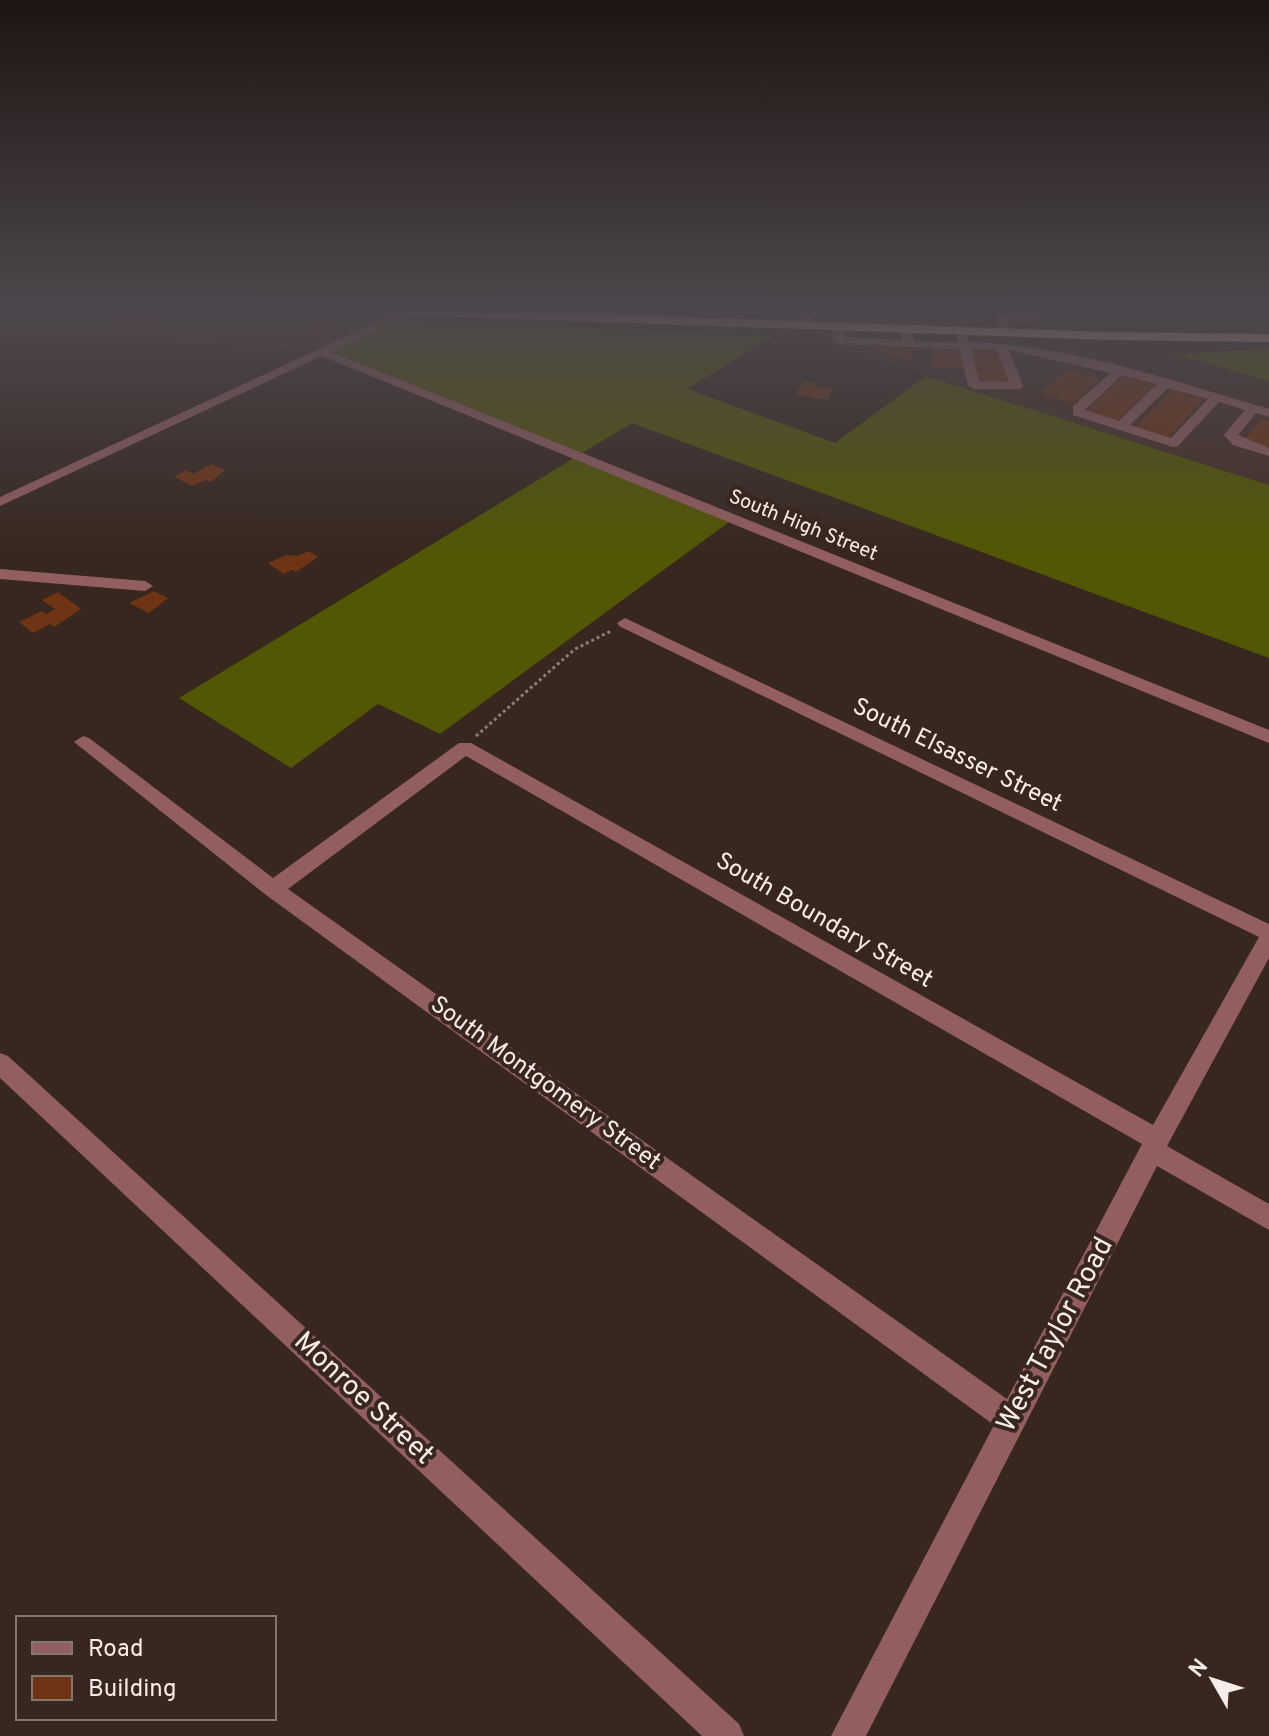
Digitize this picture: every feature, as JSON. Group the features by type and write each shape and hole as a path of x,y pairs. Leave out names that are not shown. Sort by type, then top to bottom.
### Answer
{"street":[{"path":"0,502 236,392"},
{"name":"South High Street","path":"420,392 1269,737"},
{"path":"1097,392 1078,409 1085,416 1173,443 1216,398"},
{"path":"1120,427 1157,392"},
{"path":"1196,392 1269,413"},
{"path":"1253,409 1231,435 1238,442 1269,452"},
{"path":"0,574 145,586"},
{"name":"South Elsasser Street","path":"625,623 1269,935"},
{"name":"South Montgomery Street","path":"83,742 273,889 1012,1420"},
{"path":"273,889 465,747"},
{"name":"South Boundary Street","path":"465,747 1155,1145 1269,1218"},
{"name":"West Taylor Road","path":"848,1736 1155,1145 1269,935"},
{"name":"Monroe Street","path":"0,1063 727,1736"}],"path":[{"path":"465,747 575,649 625,623"}],"shaded area":[{"path":"432,392 695,392 835,443 904,392 976,392 1269,485 1269,658 632,423 582,453"},
{"path":"977,392 1187,392 1269,416 1269,485"},
{"path":"1199,392 1269,392 1269,411"},
{"path":"574,458 729,522 440,734 378,704 291,768 179,698"}],"building":[{"path":"797,392 832,392 827,400"},
{"path":"1042,392 1085,392 1073,403"},
{"path":"1106,392 1148,392 1118,421 1086,411"},
{"path":"1171,392 1204,399 1168,437 1136,427"},
{"path":"1262,419 1269,421 1269,448 1244,440"},
{"path":"211,464 225,470 211,482 206,480 193,486 174,477 186,470 193,474"},
{"path":"309,551 318,557 296,572 292,570 284,574 268,563 287,555 298,556"},
{"path":"154,591 168,598 149,613 129,603"},
{"path":"58,592 81,609 54,627 50,624 33,633 19,622 42,611 46,614 55,609 42,600"}]}
